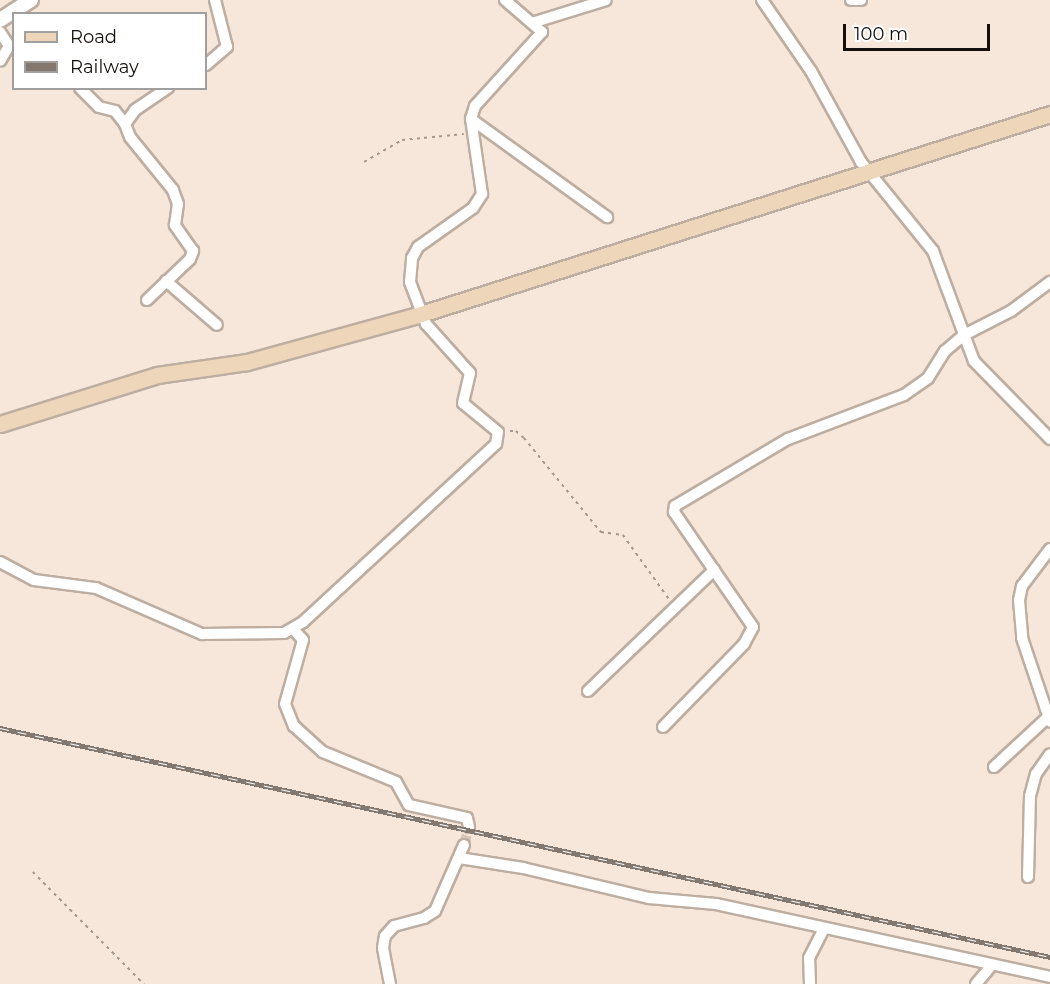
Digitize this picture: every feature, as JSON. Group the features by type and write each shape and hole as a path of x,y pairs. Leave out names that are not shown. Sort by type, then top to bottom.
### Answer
{"main road":[{"path":"0,424 157,375 247,362 421,314 1050,114"}],"street":[{"path":"12,12 31,0"},
{"path":"207,64 227,46 215,0"},
{"path":"0,562 34,580 96,588 202,634 241,636 294,630 496,444 501,435 463,403 470,373 433,334 421,314 410,282 412,258 427,239 473,208 482,194 471,119 475,106 540,39 542,32 535,22 505,0"},
{"path":"535,22 606,0"},
{"path":"762,0 811,71 868,171 933,250 974,361 1050,439"},
{"path":"851,0 861,0"},
{"path":"0,32 9,46 0,61"},
{"path":"82,90 94,104 115,111 125,124 130,137 173,190 177,204 175,225 193,251 147,300"},
{"path":"125,124 135,110 165,90"},
{"path":"471,119 607,217"},
{"path":"166,281 218,325"},
{"path":"663,727 752,633 750,617 674,512 676,505 748,460 806,430 904,395 928,378 945,351 964,335 1011,311 1050,282"},
{"path":"994,767 1049,719 1022,638 1019,600 1023,586 1050,549"},
{"path":"588,691 714,570"},
{"path":"294,630 303,640 285,704 294,726 323,752 396,782 409,805 467,818 470,827"},
{"path":"1028,877 1030,796 1036,774 1050,754"},
{"path":"390,984 383,948 385,936 394,926 424,918 435,911 464,844"},
{"path":"459,858 524,868 649,898 716,904 1050,977"},
{"path":"810,984 809,958 824,929"},
{"path":"976,984 992,965"}],"path":[{"path":"364,162 402,140 474,133"},
{"path":"501,435 512,431 519,433 598,529 606,534 620,532 674,606"},
{"path":"33,872 144,984"}],"tunnel":[{"path":"464,845 469,827"}],"railway":[{"path":"0,728 1050,957"}]}
